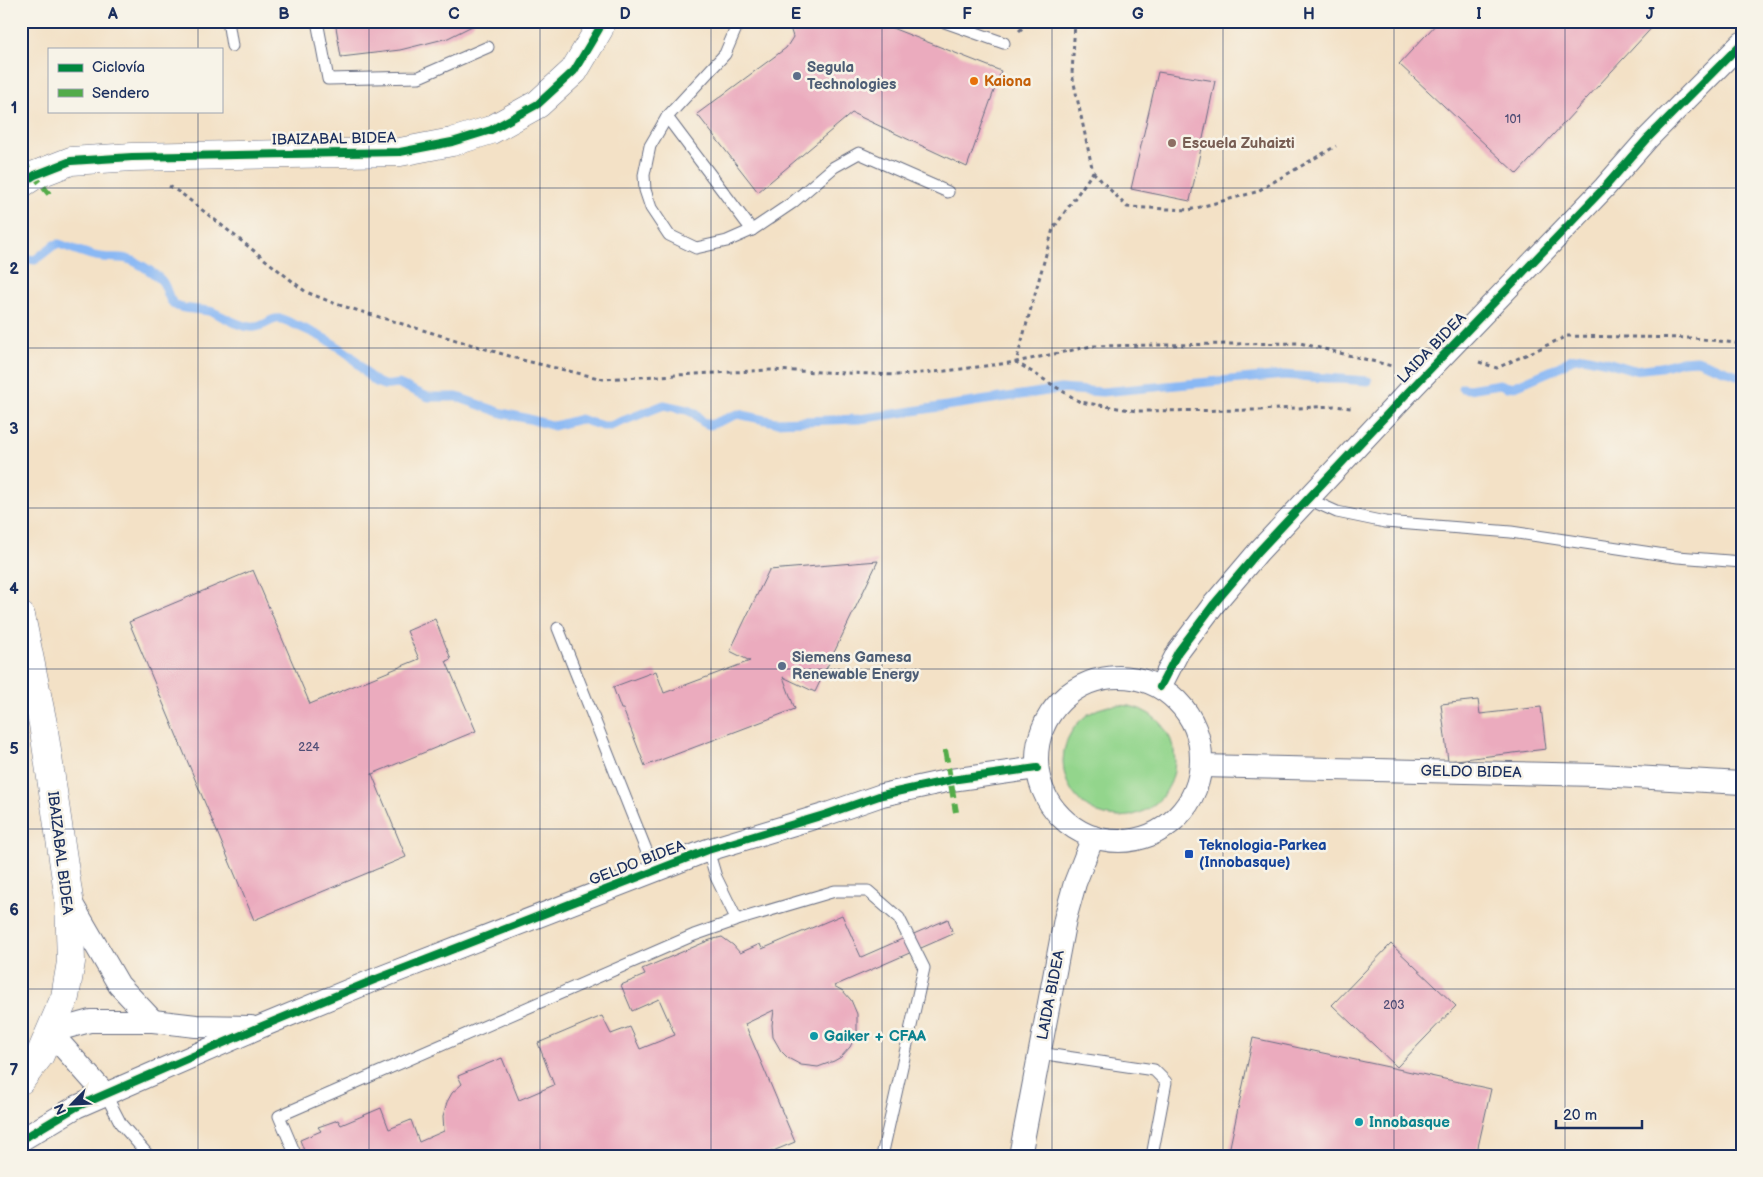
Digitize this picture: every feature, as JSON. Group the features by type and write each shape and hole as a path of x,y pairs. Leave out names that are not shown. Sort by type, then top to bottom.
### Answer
{"street":[{"name":"IBAIZABAL BIDEA","path":"21,184 35,175 70,161 132,157 400,152 452,142 492,130 538,104 574,71 599,29 601,21"},
{"name":"LAIDA BIDEA","path":"1160,687 1178,652 1214,604 1259,551 1598,194 1648,138 1742,44"},
{"name":"IBAIZABAL BIDEA","path":"21,616 43,724 68,899 71,962 65,997 40,1055 21,1080"},
{"path":"1110,677 1136,678 1160,687 1178,702 1192,721 1200,743 1201,766 1195,790 1182,812 1164,828 1142,838 1118,841 1094,837 1072,827 1055,811 1043,790 1037,768 1038,742 1047,718 1063,698 1085,684 1110,677"},
{"name":"GELDO BIDEA","path":"1201,766 1598,775 1742,783"},
{"name":"GELDO BIDEA","path":"21,1140 76,1108 260,1027 374,980 708,850 827,814 882,795 950,780 1037,768"},
{"name":"LAIDA BIDEA","path":"1020,1156 1065,919 1075,883 1094,837"},
{"path":"68,899 119,984 152,1021"},
{"path":"106,1094 50,1032 90,1021 152,1021 196,1026 260,1027"}],"lane":[{"path":"228,21 232,46"},
{"path":"317,21 328,79 419,77 488,47"},
{"path":"739,21 725,54 667,118 650,146 644,175 645,190 651,208 669,235 696,248 727,241 752,230 792,203 834,167 859,153 948,192"},
{"path":"942,21 1004,43"},
{"path":"667,118 752,230"},
{"path":"1308,500 1337,512 1385,522 1511,532 1678,557 1742,562"},
{"path":"558,628 654,870"},
{"path":"708,850 716,877 737,920"},
{"path":"296,1156 279,1116 694,935 737,920 835,891 868,891 899,918 924,968 882,1156"},
{"path":"1039,1053 1154,1070 1166,1082 1152,1156"},
{"path":"106,1094 121,1124 149,1156"}],"path":[{"path":"1075,21 1072,74 1094,172 1127,208 1189,210 1256,192 1336,146"},
{"path":"1016,362 1053,229 1094,172"},
{"path":"161,182 182,194 306,292 336,304 517,358 603,379 770,370 897,374 945,371 1016,362 1092,346 1300,343 1392,366"},
{"path":"1479,362 1496,368 1567,336 1694,338 1742,344"},
{"path":"1016,362 1080,402 1137,411 1249,411 1334,406 1351,408"}],"green space":[{"path":"1119,705 1130,706 1140,710 1158,722 1170,740 1174,750 1174,772 1170,782 1158,800 1140,812 1130,816 1119,817 1108,816 1098,812 1080,800 1068,782 1064,772 1063,761 1064,750 1068,740 1080,722 1098,710 1108,706"}],"building":[{"path":"335,21 475,21 472,26 448,38 400,50 341,57"},
{"path":"788,21 886,21 887,26 1001,71 967,167 852,113 758,192 697,114 786,48 793,37"},
{"path":"1439,21 1658,21 1517,174 1399,64"},
{"path":"1158,72 1215,81 1190,201 1131,189"},
{"name":"Siemens Gamesa Renewable Energy","path":"878,561 815,692 783,677 795,709 645,766 613,687 656,671 664,693 750,661 730,651 769,570"},
{"path":"253,570 310,704 419,659 407,631 435,619 451,659 446,661 476,731 372,774 406,857 254,920 129,622"},
{"path":"1478,700 1480,714 1541,707 1546,749 1448,761 1441,704"},
{"name":"Gaiker + CFAA","path":"842,915 861,957 948,919 953,934 834,986 843,991 851,1000 857,1014 857,1033 850,1047 841,1057 834,1061 818,1067 801,1065 788,1058 781,1051 773,1037 774,1010 745,1024 795,1142 761,1156 306,1156 300,1140 321,1131 318,1127 338,1120 341,1125 381,1108 389,1129 411,1120 419,1142 444,1131 443,1116 447,1102 452,1093 462,1084 458,1076 502,1058 519,1100 554,1085 538,1043 602,1016 611,1034 630,1027 640,1049 675,1035 659,999 632,1011 621,985 645,975 642,969 710,940 722,937 740,953 760,944 762,949"},
{"path":"1391,944 1456,1006 1397,1067 1332,1005"},
{"name":"Innobasque","path":"1253,1038 1491,1089 1476,1156 1228,1156"}],"waterway":[{"path":"21,258 35,260 54,245 59,244 95,256 128,259 159,278 164,283 172,302 179,307 213,312 250,327 282,319 330,341 353,358 370,377 379,383 386,385 399,384 428,397 457,397 502,413 554,426 580,419 603,426 610,426 664,405 694,413 703,422 710,425 738,414 775,422 859,419 1061,389 1102,392 1284,375 1368,381"},
{"path":"1462,388 1469,389 1500,384 1507,387 1515,386 1555,369 1572,359 1583,357 1634,370 1661,367 1681,361 1697,360 1742,377"}],"marked path":[{"path":"21,159 49,194"},
{"path":"945,750 956,812"}],"cycle path":[{"path":"21,184 35,175 71,161 132,157 400,152 452,142 491,130 538,104 574,71 599,29 601,21"},
{"path":"1160,687 1178,652 1214,604 1259,551 1605,187 1648,138 1742,43"},
{"path":"21,1140 76,1107 260,1027 374,980 708,850 827,814 882,795 951,780 1037,768"}],"place":[{"name":"Segula Technologies","path":"797,76"},
{"name":"Kaiona","path":"974,81"},
{"name":"Escuela Zuhaizti","path":"1172,143"},
{"name":"Siemens Gamesa Renewable Energy","path":"782,666"},
{"name":"Teknologia-Parkea (Innobasque)","path":"1189,854"},
{"name":"Gaiker + CFAA","path":"814,1036"},
{"name":"Innobasque","path":"1359,1122"}]}
